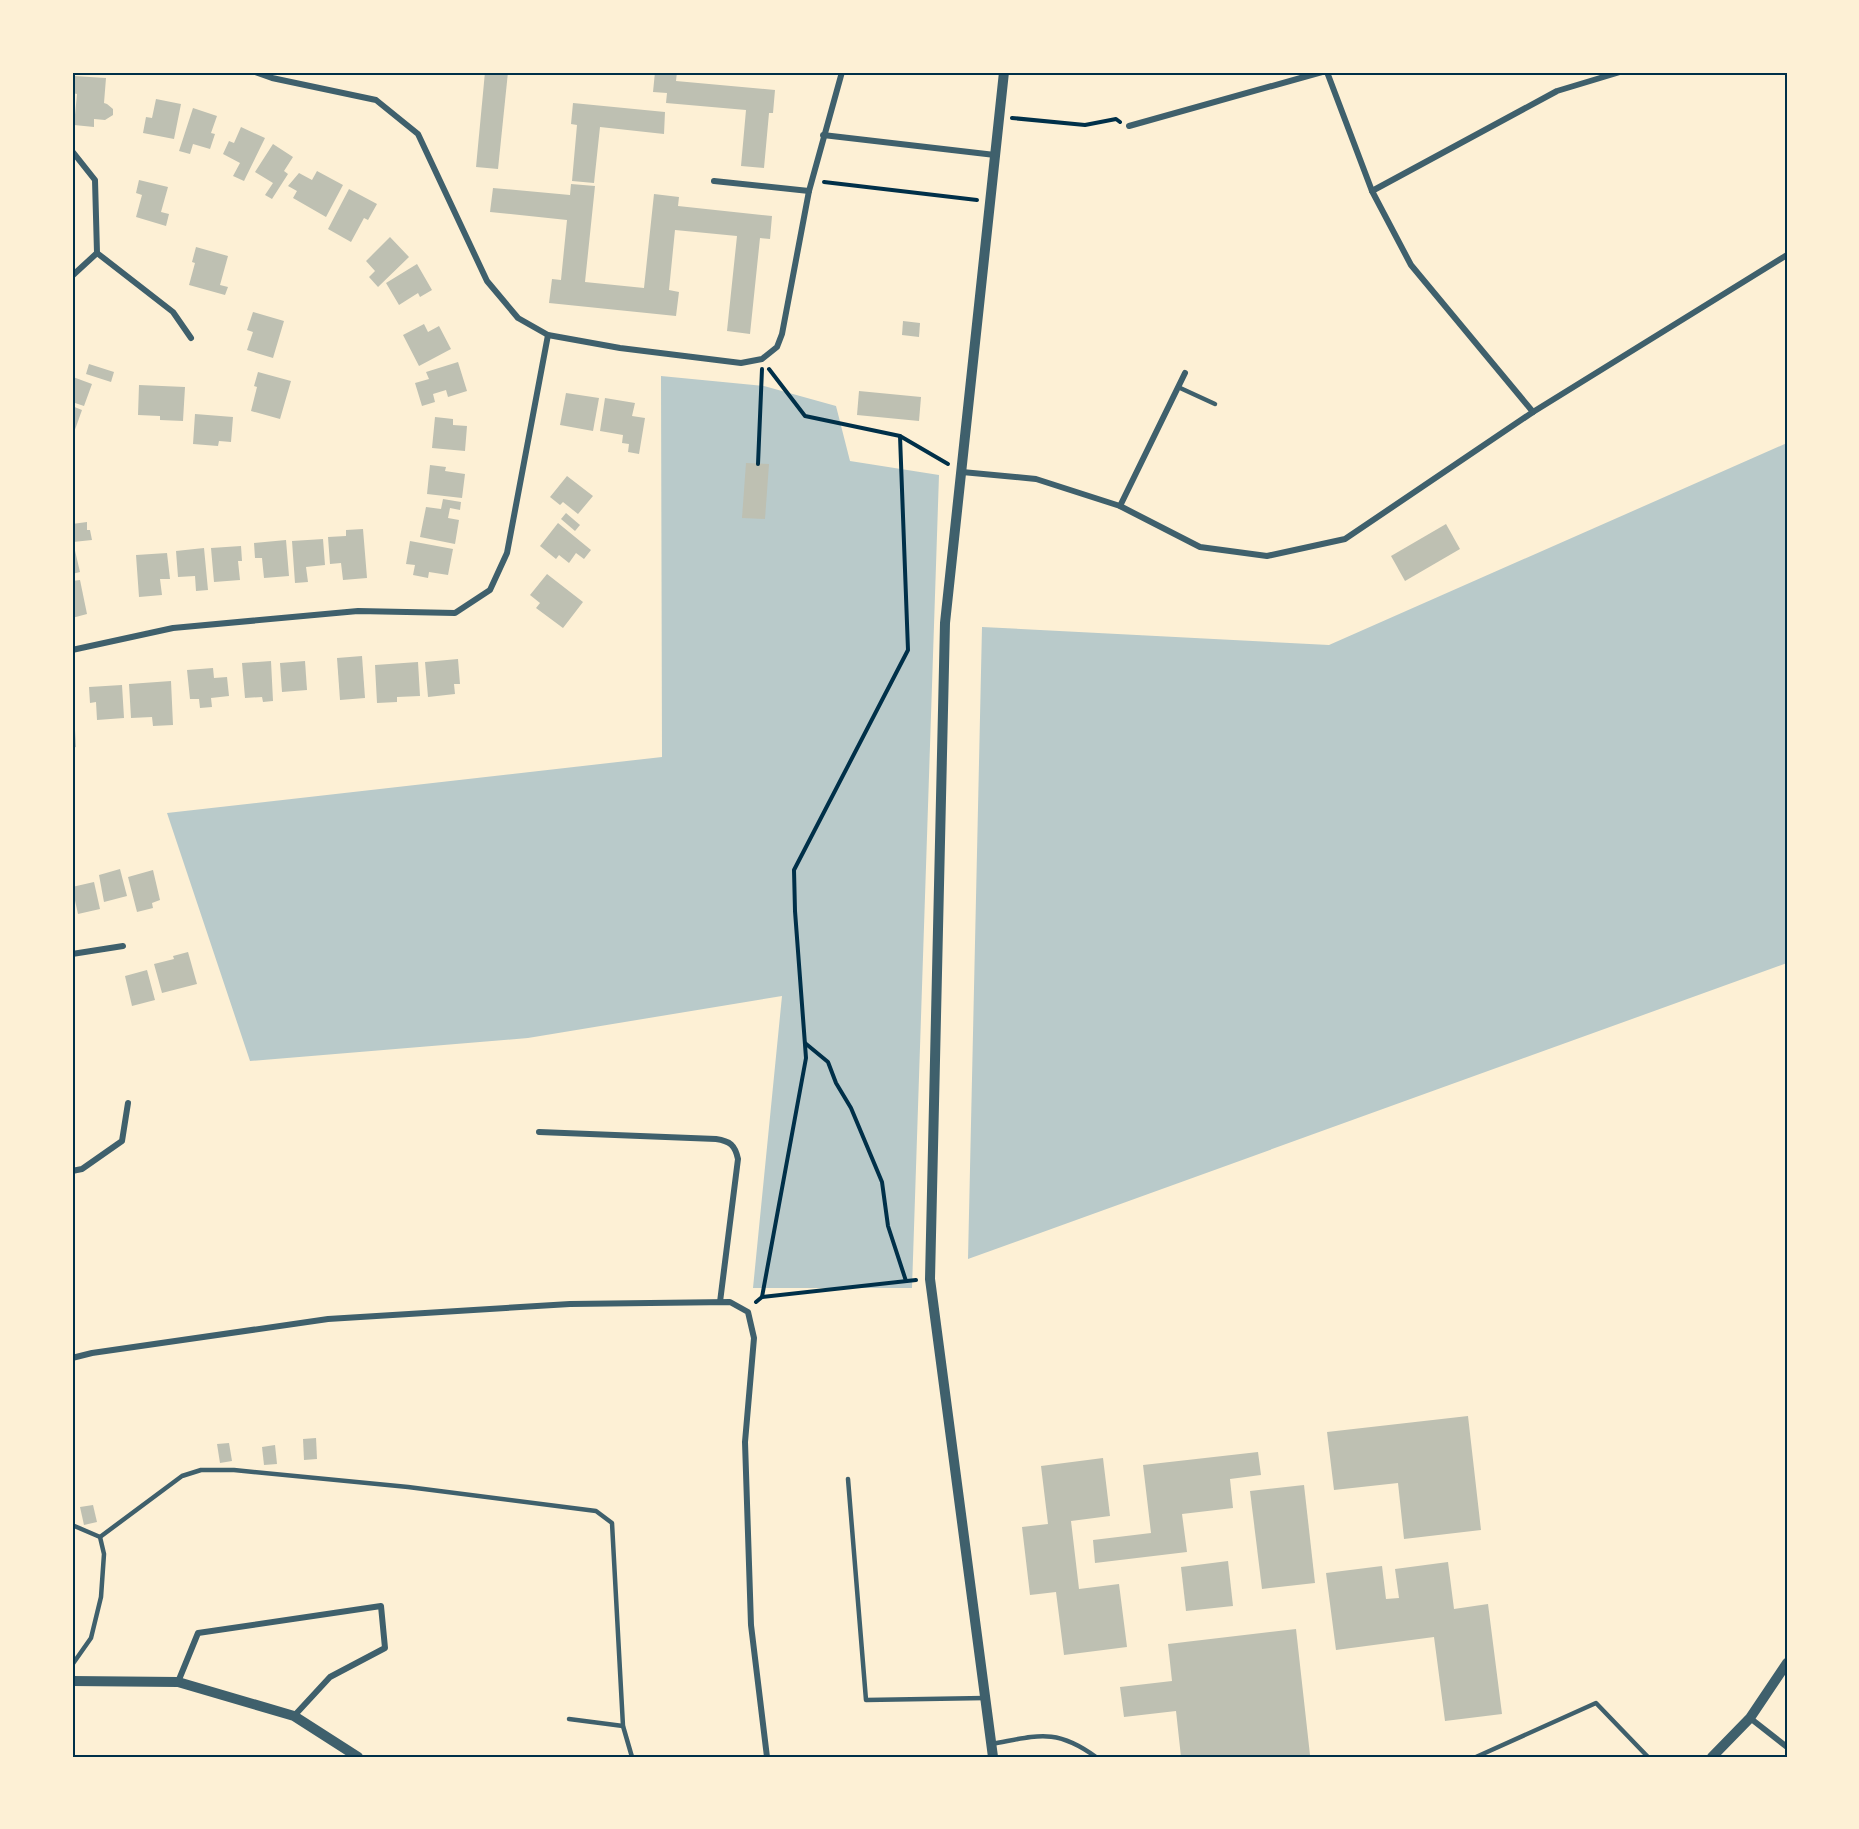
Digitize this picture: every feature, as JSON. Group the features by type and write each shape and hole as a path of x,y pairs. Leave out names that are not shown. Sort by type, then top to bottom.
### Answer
{"street":[{"path":"255,72 272,78 376,100 418,134 487,281 518,318 548,335 620,348 741,363 762,359 777,347 782,334 809,190 842,72"},
{"path":"993,1757 930,1279 945,623 1004,72"},
{"path":"1129,126 1322,72"},
{"path":"1327,72 1372,191 1411,265 1533,412"},
{"path":"1372,191 1557,91 1620,72"},
{"path":"823,135 995,155"},
{"path":"72,151 95,180 97,253 72,276"},
{"path":"714,181 809,190"},
{"path":"97,253 172,312 191,338"},
{"path":"962,472 1036,479 1120,506 1200,547 1267,556 1345,539 1533,412 1787,255"},
{"path":"72,650 173,628 357,611 455,614 490,590 507,553 548,335"},
{"path":"1120,506 1185,373"},
{"path":"72,954 123,946"},
{"path":"72,1171 82,1168 122,1141 128,1103"},
{"path":"539,1132 728,1140 735,1147 738,1159 720,1302"},
{"path":"72,1358 92,1353 328,1319 570,1304 730,1302 748,1312 754,1338 745,1442 751,1625 767,1757"},
{"path":"178,1682 198,1633 381,1606 385,1648 330,1677 294,1716"},
{"path":"1712,1757 1750,1718 1787,1663"},
{"path":"72,1681 178,1682 294,1716 358,1757"},
{"path":"1750,1718 1787,1747"}],"lane":[{"path":"1178,387 1215,404"},
{"path":"100,1537 182,1476 201,1470 234,1470 397,1486 596,1511 612,1523 623,1726 632,1757"},
{"path":"848,1479 866,1700 918,1701 985,1698"},
{"path":"72,1525 100,1537"},
{"path":"72,1665 91,1638 101,1597 104,1554 100,1537"},
{"path":"1476,1757 1596,1703 1648,1757"},
{"path":"568,1719 623,1726"},
{"path":"991,1744 1054,1736 1077,1743 1096,1757"}],"path":[{"path":"999,117 1085,125 1116,120 1129,126"},
{"path":"812,181 990,201"},
{"path":"762,359 805,416 900,436 962,472"},
{"path":"758,464 762,359"},
{"path":"748,1312 762,1297 806,1058 794,870 908,650 900,436"},
{"path":"805,1043 828,1062 836,1083 851,1107 882,1182 888,1226 906,1281"},
{"path":"762,1297 930,1279"}],"shaded area":[{"path":"661,376 764,386 836,406 850,461 939,475 912,1288 753,1288 782,996 528,1038 250,1061 167,813 662,757"},
{"path":"1787,443 1787,963 968,1259 982,627 1329,645"}],"building":[{"path":"485,72 508,72 498,169 476,167"},
{"path":"655,72 677,72 676,81 775,90 773,113 769,113 764,168 741,166 746,110 666,103 667,93 653,92"},
{"path":"74,76 106,78 104,103 113,109 113,115 105,120 94,119 94,127 74,125 77,94 72,93"},
{"path":"156,99 181,104 174,139 143,133 146,117 152,118"},
{"path":"573,103 665,112 664,134 600,127 594,183 572,181 577,125 571,124"},
{"path":"193,108 217,116 211,133 215,134 210,149 193,144 190,154 179,151"},
{"path":"241,127 265,138 244,181 233,176 240,163 223,154 229,141 234,143"},
{"path":"273,144 293,157 284,171 288,174 272,199 265,195 273,183 255,172"},
{"path":"317,171 343,185 326,217 293,198 297,191 288,186 299,173 312,180"},
{"path":"139,180 168,187 161,212 169,214 166,226 136,217 142,195 136,193"},
{"path":"571,184 595,186 585,282 644,288 654,194 679,197 678,206 772,216 770,239 760,238 750,334 727,331 737,236 675,230 669,290 679,292 676,316 549,303 552,279 561,280 567,220 490,212 493,188 570,195"},
{"path":"349,189 377,204 368,220 364,218 351,242 328,229"},
{"path":"390,237 409,257 378,287 369,277 375,271 366,261"},
{"path":"196,247 228,256 220,285 228,287 225,295 189,285 195,263 192,262"},
{"path":"417,264 432,290 420,297 418,293 399,305 386,283"},
{"path":"253,312 284,321 273,358 247,350 253,332 247,330"},
{"path":"903,321 920,323 919,337 902,335"},
{"path":"424,324 428,332 439,326 451,349 419,366 403,335"},
{"path":"458,362 467,391 448,397 446,390 433,394 435,402 422,406 415,383 429,379 426,372"},
{"path":"89,364 114,372 111,382 86,374"},
{"path":"72,369 75,370 73,377 92,384 84,406 72,402"},
{"path":"258,372 291,381 280,419 251,411"},
{"path":"139,385 185,387 183,421 160,420 160,416 138,415"},
{"path":"859,391 921,397 919,421 857,415"},
{"path":"566,393 599,398 593,431 560,425"},
{"path":"605,398 635,403 632,416 645,418 639,454 628,452 629,444 622,443 623,435 600,431"},
{"path":"72,406 82,410 72,438"},
{"path":"195,414 233,417 231,442 219,441 218,446 193,444"},
{"path":"435,417 453,419 453,425 467,426 465,451 432,448"},
{"path":"746,463 769,464 765,519 742,518"},
{"path":"430,465 446,467 445,471 465,474 462,498 427,494"},
{"path":"567,476 593,496 578,514 563,502 560,505 550,497"},
{"path":"443,499 461,502 460,510 450,508 448,518 459,520 455,544 420,537 426,507 441,509"},
{"path":"566,513 580,525 575,531 561,519"},
{"path":"87,522 87,530 90,530 92,540 73,542 80,572 72,574 72,524"},
{"path":"558,523 591,550 584,559 576,553 569,563 559,555 556,559 540,546"},
{"path":"1446,524 1460,549 1405,581 1391,556"},
{"path":"363,529 367,578 343,580 341,563 330,564 328,537 346,536 346,530"},
{"path":"323,539 325,565 306,567 308,582 295,583 292,541"},
{"path":"286,540 289,576 264,578 262,558 255,558 254,543"},
{"path":"410,541 453,549 448,575 429,572 428,578 413,575 415,565 406,564"},
{"path":"241,546 242,561 238,561 240,580 214,582 211,548"},
{"path":"204,548 208,590 196,591 195,576 178,577 176,551"},
{"path":"167,553 170,579 160,579 162,595 139,597 136,555"},
{"path":"547,574 583,602 563,628 536,608 540,603 530,595"},
{"path":"80,580 87,614 72,618 72,581"},
{"path":"362,656 365,698 340,700 337,658"},
{"path":"458,659 460,684 454,684 455,694 428,697 425,662"},
{"path":"271,661 273,701 263,702 262,697 245,698 242,663"},
{"path":"305,661 307,690 282,692 280,663"},
{"path":"418,662 420,696 397,697 397,702 377,703 375,665"},
{"path":"213,668 214,678 227,677 229,696 211,698 212,707 200,708 199,699 190,699 187,670"},
{"path":"171,681 173,725 153,726 152,717 131,718 129,684"},
{"path":"122,685 124,718 97,720 96,702 90,703 89,687"},
{"path":"72,712 74,712 76,747 72,748"},
{"path":"120,869 127,896 104,902 99,875"},
{"path":"153,870 160,900 152,903 153,908 137,912 128,877"},
{"path":"94,882 100,909 78,914 72,887"},
{"path":"188,952 197,984 162,993 154,964 174,959 173,956"},
{"path":"147,970 155,1000 132,1006 125,976"},
{"path":"1468,1416 1481,1530 1404,1539 1398,1483 1334,1490 1327,1432"},
{"path":"316,1438 317,1459 304,1460 303,1439"},
{"path":"229,1443 232,1461 220,1463 217,1444"},
{"path":"275,1445 277,1464 264,1465 262,1447"},
{"path":"1258,1452 1261,1475 1230,1479 1233,1508 1182,1514 1187,1552 1095,1563 1093,1540 1151,1533 1143,1465"},
{"path":"1103,1458 1110,1516 1071,1521 1079,1589 1119,1584 1127,1647 1064,1655 1056,1592 1030,1595 1022,1527 1048,1524 1041,1466"},
{"path":"1304,1485 1315,1583 1262,1589 1250,1491"},
{"path":"93,1505 97,1522 84,1525 80,1507"},
{"path":"1228,1561 1233,1606 1186,1611 1181,1567"},
{"path":"1448,1562 1454,1609 1488,1604 1502,1714 1445,1721 1434,1637 1336,1650 1326,1573 1382,1566 1386,1599 1399,1598 1395,1569"},
{"path":"1296,1629 1310,1755 1181,1757 1176,1711 1124,1717 1120,1687 1172,1681 1168,1644"}]}
